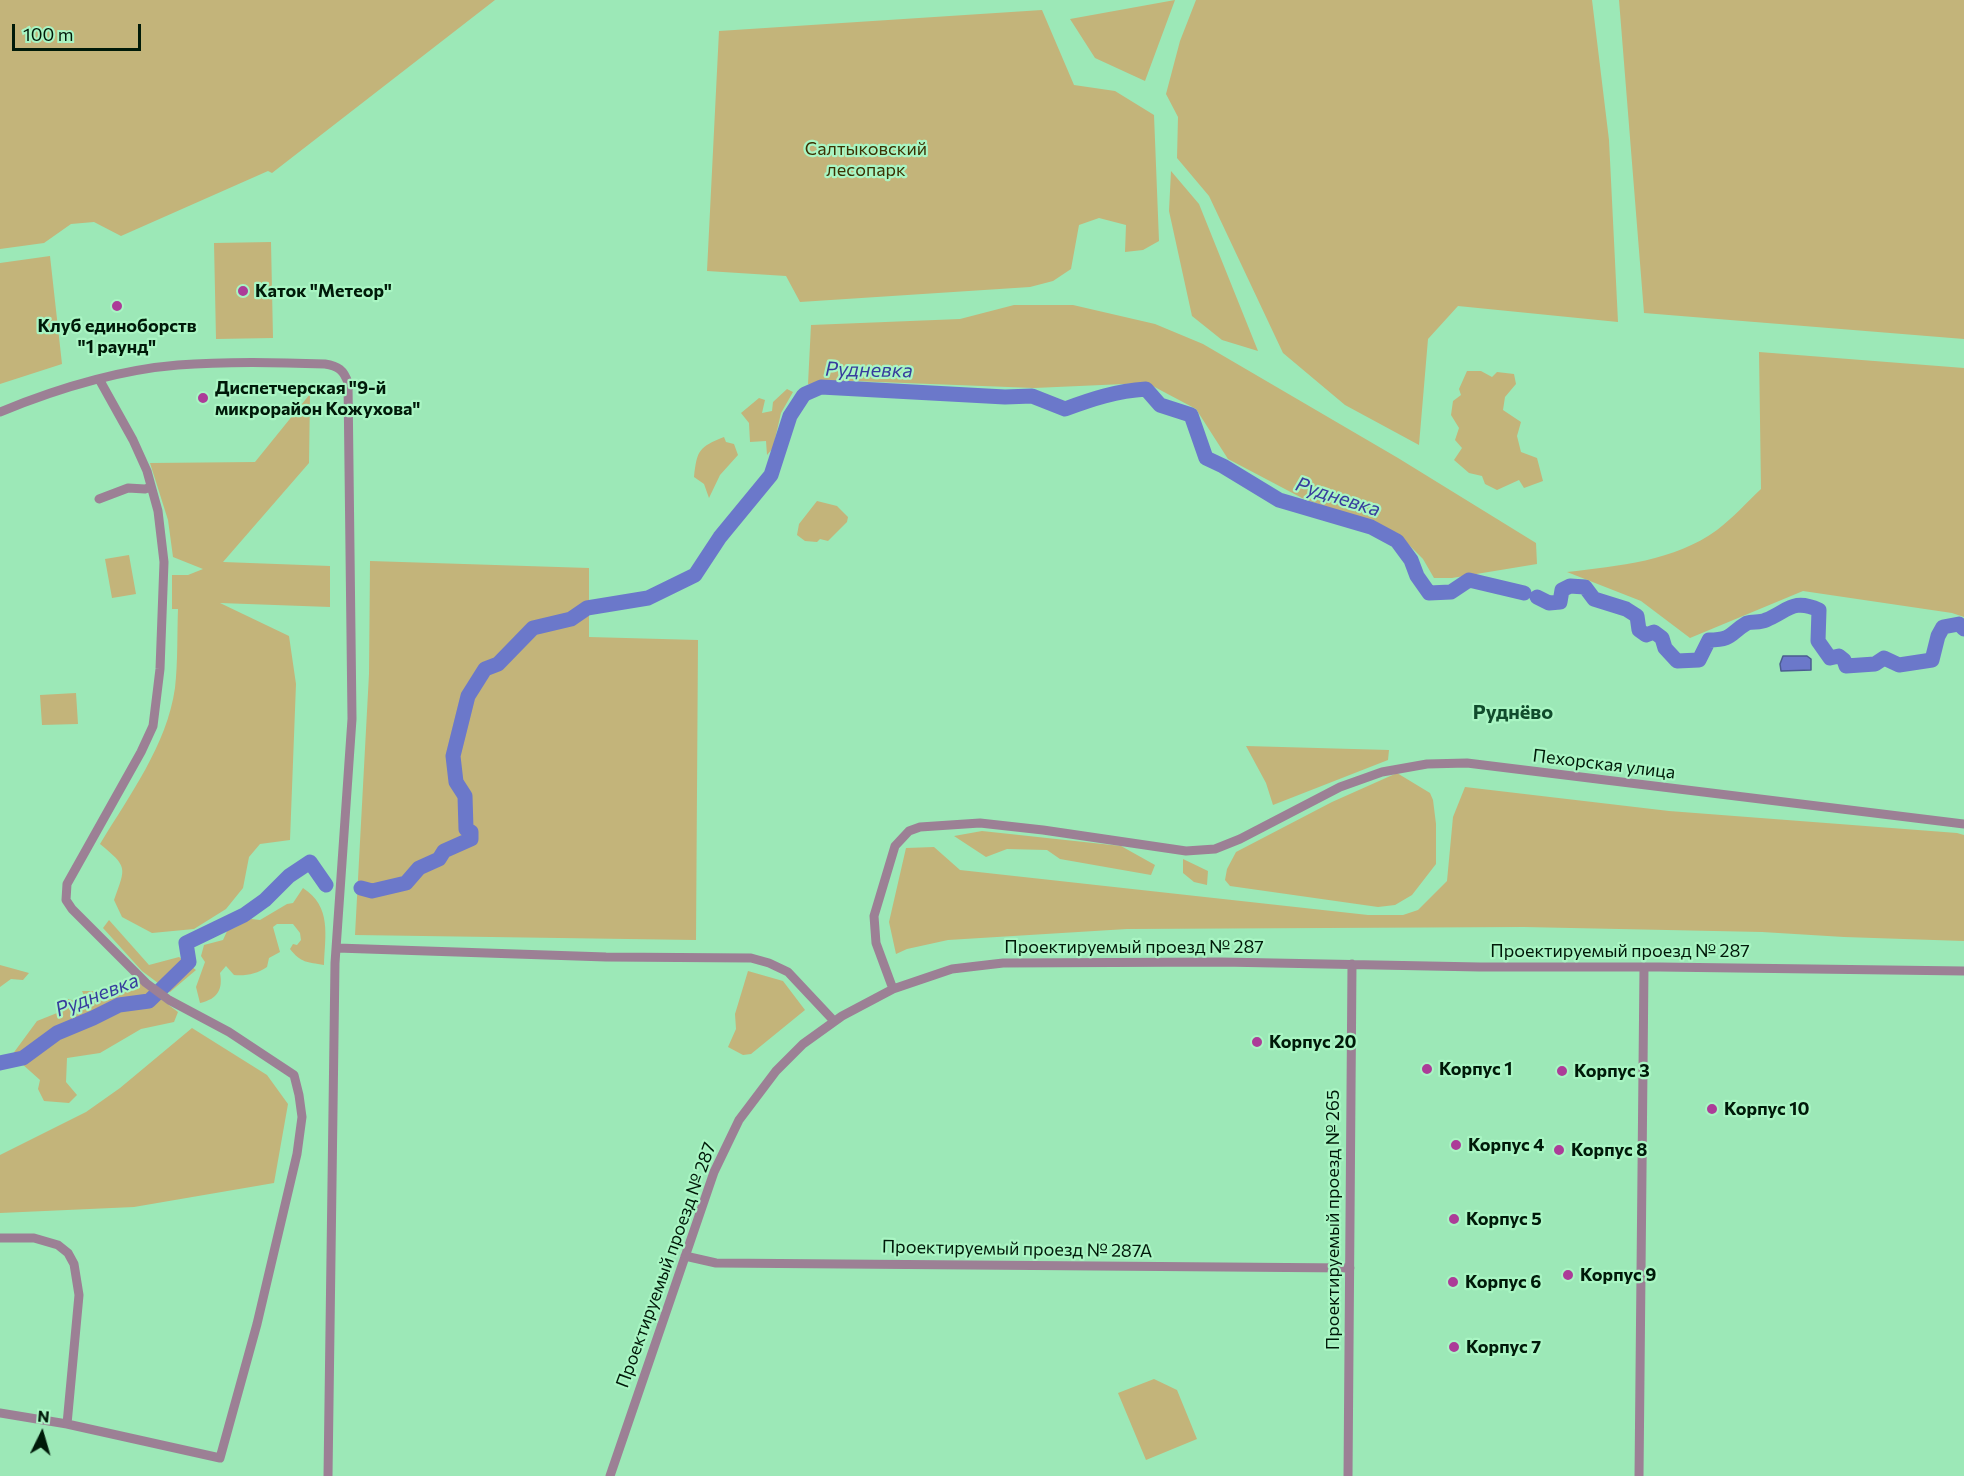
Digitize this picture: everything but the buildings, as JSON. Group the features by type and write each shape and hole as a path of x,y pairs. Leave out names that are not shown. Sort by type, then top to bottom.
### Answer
{"street":[{"path":"0,411 99,379 175,365 294,363 335,366 345,373 348,383 352,719 337,948 328,1476"},
{"path":"0,1413 66,1424 220,1458 287,1204 302,1117 300,1095 294,1075 229,1032 169,1000 146,983 72,909 66,900 65,891 69,879 141,752 153,726 158,700 165,571 160,521 151,487 133,440 99,379"},
{"path":"99,499 128,488 151,487"},
{"name":"Пехорская улица","path":"893,989 876,943 874,916 894,846 909,831 920,827 980,823 1186,851 1215,849 1340,787 1382,772 1427,764 1467,763 1964,824"},
{"path":"337,948 604,957 751,958 788,972 834,1021"},
{"name":"Проектируемый проезд № 287","path":"609,1476 714,1172 739,1120 776,1071 803,1044 834,1021 893,989 952,969 1003,963 1352,964 1964,971"},
{"name":"Проектируемый проезд № 265","path":"1348,1476 1352,964"},
{"path":"1639,1476 1644,967"},
{"path":"0,1238 34,1238 58,1245 68,1253 74,1264 79,1295 66,1424"},
{"name":"Проектируемый проезд № 287А","path":"684,1256 716,1263 1350,1268"}],"green space":[{"path":"0,0 495,0 272,173 268,171 121,236 94,222 71,224 44,243 0,249"},
{"path":"1175,0 1145,81 1095,58 1070,19"},
{"path":"1196,0 1592,0 1609,140 1618,322 1458,306 1428,339 1419,445 1345,405 1283,353 1209,196 1177,158 1178,117 1166,94 1180,41"},
{"path":"1619,0 1964,0 1964,339 1644,313"},
{"name":"Салтыковский лесопарк","path":"1042,10 1074,85 1115,91 1154,115 1159,241 1143,250 1125,252 1126,225 1099,218 1079,225 1071,269 1053,281 1030,287 800,302 786,276 707,271 719,31"},
{"path":"1171,171 1199,204 1258,351 1222,340 1192,316 1169,211"},
{"name":"Каток \"Метеор\"","path":"271,242 273,338 216,339 214,243"},
{"path":"50,256 62,364 0,384 0,263"},
{"path":"1014,305 1073,305 1155,324 1203,344 1398,458 1536,543 1537,564 1452,578 1434,578 1423,559 1397,533 1302,498 1228,459 1196,409 1147,383 1034,388 853,381 808,384 811,325 960,319"},
{"path":"1759,352 1964,368 1964,617 1952,613 1803,591 1690,638 1641,601 1567,572 1645,560 1683,549 1717,530 1761,489"},
{"path":"1467,371 1481,371 1492,377 1497,372 1514,374 1516,384 1505,397 1503,410 1521,422 1517,436 1521,452 1537,458 1543,481 1524,488 1519,480 1497,490 1485,484 1482,476 1469,473 1454,460 1462,448 1455,440 1459,428 1451,415 1453,401 1461,395 1459,389"},
{"path":"787,389 793,392 781,413 773,448 767,455 766,441 750,442 749,423 741,413 759,398 765,400 762,413 772,411 773,402"},
{"path":"310,394 309,463 223,562 330,566 330,607 220,603 289,636 296,684 290,840 260,844 249,857 243,888 226,909 194,929 152,933 122,917 114,900 121,881 122,868 116,858 100,844 155,750 171,709 176,678 178,609 172,609 172,575 188,575 203,569 173,557 168,520 150,463 255,462"},
{"path":"724,437 726,442 734,444 738,455 720,475 709,498 704,484 694,477 696,461 704,447"},
{"path":"817,501 837,506 848,517 847,522 828,541 820,539 817,542 805,541 797,535 799,524"},
{"path":"129,555 136,594 112,598 105,559"},
{"path":"370,561 589,568 589,637 698,640 696,940 355,935 369,674"},
{"path":"76,693 78,724 42,725 40,695"},
{"path":"1246,746 1389,750 1388,760 1273,805 1266,783"},
{"path":"1397,773 1430,793 1436,824 1436,864 1412,895 1395,905 1378,907 1230,886 1225,880 1227,869 1236,852 1332,802"},
{"path":"1465,787 1669,811 1964,835 1964,941 1762,932 1524,927 1127,929 948,940 907,949 896,954 889,922 906,848 934,847 960,870 1368,915 1403,915 1418,910 1447,881 1453,817"},
{"path":"982,831 1121,846 1155,865 1151,875 1060,859 1047,850 1007,849 986,857 954,836"},
{"path":"1183,859 1208,871 1207,885 1194,882 1183,873"},
{"path":"303,888 319,904 323,913 325,922 324,965 298,957 290,949 293,944 297,945 301,940 300,933 293,924 277,924 273,927 280,952 269,958 267,967 247,975 234,975 226,966 220,973 221,984 218,992 211,999 200,1003 196,987 205,962 201,956 204,945 223,940 228,929 251,919 260,920 287,904 293,903"},
{"path":"109,920 149,965 179,957 196,970 170,992 142,971 103,928"},
{"path":"0,965 29,973 23,980 11,979 0,987"},
{"path":"748,971 783,981 805,1010 751,1054 743,1055 728,1047 736,1029 735,1014"},
{"path":"137,981 178,1012 174,1022 141,1029 100,1053 67,1058 66,1082 77,1095 69,1103 44,1101 38,1089 40,1080 12,1055 37,1021 62,1011 68,999 88,1004 82,991 99,991 114,998"},
{"path":"192,1028 267,1075 288,1104 274,1183 134,1207 0,1213 0,1155 86,1112 120,1088"},
{"path":"1154,1379 1177,1390 1197,1439 1146,1460 1118,1393"}],"water":[{"path":"1783,656 1807,656 1811,659 1811,670 1781,671 1780,664"}],"waterway":[{"name":"Рудневка","path":"361,888 372,891 406,883 419,868 439,859 444,851 471,839 471,832 466,829 465,796 456,782 453,756 468,696 485,669 498,664 533,628 571,619 587,608 648,598 695,575 720,537 771,475 790,416 803,396 821,387 1005,397 1032,396 1065,409 1104,396 1146,389 1160,405 1191,415 1206,458 1279,500 1371,527 1397,541 1411,560 1417,576 1429,593 1451,592 1469,580 1524,593"},
{"name":"Рудневка","path":"1537,597 1549,603 1560,602 1562,590 1570,586 1585,587 1594,599 1626,609 1637,616 1639,630 1646,635 1654,632 1662,638 1665,648 1677,661 1699,660 1709,640 1727,637 1747,623 1764,621 1791,607 1803,605 1819,610 1818,641 1830,658 1839,656 1844,660 1846,666 1875,664 1884,658 1899,665 1932,660 1938,636 1943,627 1959,624 1964,629"},
{"name":"Рудневка","path":"0,1063 23,1058 57,1033 119,1005 149,1001 189,962 186,943 244,915 265,900 289,876 310,862 326,885"}],"place":[{"name":"Каток \"Метеор\"","path":"243,291"},
{"name":"Клуб единоборств \"1 раунд\"","path":"117,306"},
{"name":"Диспетчерская \"9-й микрорайон Кожухова\"","path":"203,398"},
{"name":"Корпус 20","path":"1257,1042"},
{"name":"Корпус 1","path":"1427,1069"},
{"name":"Корпус 3","path":"1562,1071"},
{"name":"Корпус 10","path":"1712,1109"},
{"name":"Корпус 4","path":"1456,1145"},
{"name":"Корпус 8","path":"1559,1150"},
{"name":"Корпус 5","path":"1454,1219"},
{"name":"Корпус 9","path":"1568,1275"},
{"name":"Корпус 6","path":"1453,1282"},
{"name":"Корпус 7","path":"1454,1347"}],"district":[{"name":"Руднёво","path":"1513,712"}]}
